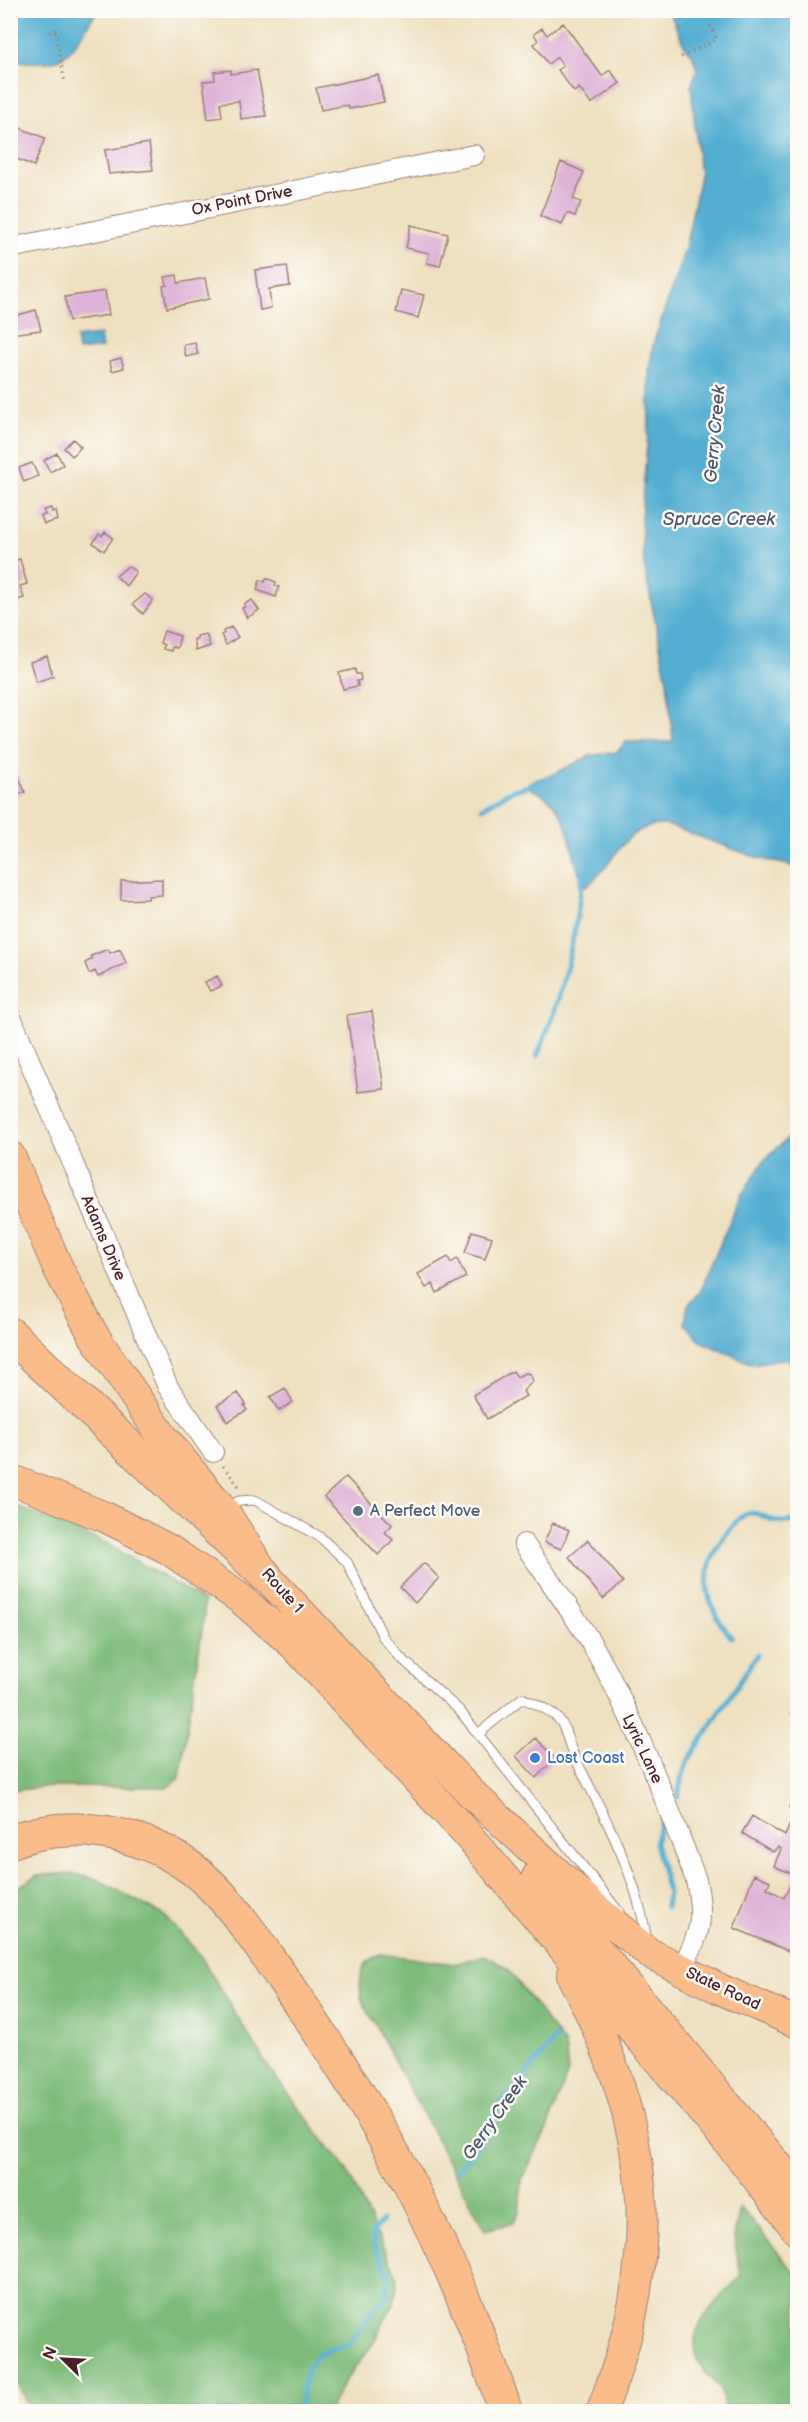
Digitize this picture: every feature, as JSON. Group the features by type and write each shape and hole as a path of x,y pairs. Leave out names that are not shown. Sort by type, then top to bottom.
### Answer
{"highway":[{"path":"10,1334 265,1575"},
{"path":"10,1842 24,1837 74,1830 133,1839 172,1856 192,1869 222,1898 335,2053 392,2147 458,2281 506,2412"}],"main road":[{"name":"Route 1","path":"10,1156 58,1268 94,1336 162,1436 236,1505 265,1575 472,1794 576,1891 649,1953"},
{"name":"Route 1","path":"10,1479 105,1517 168,1549 241,1599 269,1622 294,1645 417,1778 527,1905"},
{"path":"472,1794 549,1892 798,2190"},
{"path":"527,1905 735,2150 798,2231"},
{"path":"527,1905 569,1970 605,2044 622,2090 638,2152 643,2194 638,2286 626,2341 601,2412"},
{"name":"State Road","path":"649,1953 798,2023"}],"street":[{"name":"Ox Point Drive","path":"10,248 474,155"},
{"name":"Adams Drive","path":"10,1015 168,1387 213,1452"},
{"name":"Lyric Lane","path":"524,1544 576,1618 607,1672 656,1777 696,1880 700,1900 700,1926 681,1970"}],"lane":[{"path":"236,1505 255,1500 272,1508 320,1537 347,1562 383,1636 400,1657 459,1710 556,1829 649,1953"},
{"path":"478,1734 522,1698 542,1707 561,1722 568,1745 594,1791 635,1889 649,1953"}],"path":[{"path":"681,57 717,39 708,22"},
{"path":"49,32 61,29"},
{"path":"55,31 65,83"},
{"path":"213,1452 236,1505"}],"green space":[{"path":"11,1504 105,1543 204,1601 204,1617 180,1777 168,1787 43,1787 11,1791"},
{"path":"70,1873 99,1880 165,1916 199,1954 270,2070 347,2171 398,2278 394,2303 372,2345 344,2382 329,2411 30,2411 10,2366 11,1892 36,1876"},
{"path":"381,1954 454,1964 485,1955 508,1969 565,2045 568,2072 547,2129 522,2179 519,2212 513,2223 485,2230 361,1998 360,1983 364,1966"},
{"path":"740,2207 797,2275 797,2411 724,2411 722,2394 699,2363 695,2351 695,2339 706,2315 741,2276 734,2238"}],"water":[{"path":"11,10 97,11 67,53 54,61 38,62 11,61"},
{"name":"Spruce Creek","path":"669,11 797,11 797,867 758,858 667,825 651,826 629,838 605,868 585,887 563,818 556,806 531,789 529,782 554,774 589,756 617,752 626,742 670,742 673,739 667,681 644,565 641,518 649,421 649,371 653,345 685,249 700,176 691,86 697,70 692,53 687,51"},
{"path":"100,335 102,348 78,351 76,338"},
{"path":"797,1129 798,1312 794,1357 752,1364 700,1341 685,1323 688,1305 700,1292 741,1195 764,1161"}],"building":[{"path":"563,23 602,76 610,70 620,83 591,104 579,88 574,92 558,70 563,66 557,57 548,64 534,44 538,41 534,34 542,28 547,35"},
{"path":"231,70 231,74 257,70 266,116 241,119 239,101 220,103 222,117 208,119 203,81 215,80 214,72"},
{"path":"378,75 384,102 349,109 348,105 321,110 316,88"},
{"path":"10,124 45,138 34,166 12,157 16,148 10,146"},
{"path":"149,143 153,170 109,174 105,150"},
{"path":"561,162 584,172 573,199 581,202 575,216 567,213 562,225 540,216"},
{"path":"411,225 448,234 440,266 427,263 429,253 406,248"},
{"path":"287,266 290,286 269,289 271,308 260,310 255,270"},
{"path":"177,275 178,283 205,278 209,299 167,308 163,286 167,285 165,277"},
{"path":"401,290 424,295 418,318 396,312"},
{"path":"105,291 109,315 69,321 65,297"},
{"path":"17,310 18,315 36,310 41,330 10,334 10,311"},
{"path":"195,343 198,354 186,357 183,345"},
{"path":"121,358 124,368 112,371 110,361"},
{"path":"73,439 81,447 72,456 64,448"},
{"path":"57,453 63,465 50,472 44,460"},
{"path":"32,463 38,476 24,482 19,468"},
{"path":"51,508 52,512 56,511 58,520 44,524 41,516 45,515 43,510"},
{"path":"105,532 113,538 104,551 93,543 99,534 102,536"},
{"path":"20,559 27,584 20,586 24,598 12,602 10,562"},
{"path":"128,566 136,572 126,586 116,576"},
{"path":"266,578 276,582 275,585 279,587 276,597 257,590 260,580 265,582"},
{"path":"145,594 153,600 143,614 133,604"},
{"path":"252,600 259,610 247,618 242,608 245,607 244,604"},
{"path":"231,627 238,637 226,645 221,635 223,631"},
{"path":"164,631 180,636 177,648 172,647 171,651 163,649 164,645 160,643"},
{"path":"206,634 210,646 196,651 194,639"},
{"path":"47,656 53,676 36,682 30,662"},
{"path":"355,669 356,674 360,674 361,680 357,681 358,686 343,689 339,673"},
{"path":"18,775 25,792 10,798 10,778"},
{"path":"162,879 162,895 148,896 148,899 121,900 121,881"},
{"path":"108,949 110,953 120,949 126,963 98,977 95,971 89,974 85,963 92,959 91,956"},
{"path":"217,976 222,986 210,991 205,982"},
{"path":"372,1011 384,1089 358,1092 347,1015"},
{"path":"472,1231 492,1237 485,1259 465,1253"},
{"path":"448,1257 451,1263 457,1259 466,1277 437,1293 433,1284 426,1288 418,1274"},
{"path":"513,1371 517,1377 525,1373 530,1374 533,1381 523,1391 526,1396 487,1419 473,1395"},
{"path":"285,1388 293,1402 279,1411 270,1397"},
{"path":"238,1393 246,1404 244,1405 247,1410 227,1422 217,1405"},
{"name":"A Perfect Move","path":"346,1477 392,1525 385,1532 393,1540 378,1555 324,1497"},
{"path":"553,1523 569,1530 561,1549 544,1542"},
{"path":"588,1540 623,1582 603,1599 569,1557"},
{"path":"424,1563 439,1578 415,1603 400,1587"},
{"path":"798,1695 798,1716 791,1713"},
{"name":"Lost Coast","path":"536,1738 555,1759 536,1778 516,1756"},
{"path":"798,1789 798,1955 734,1928 754,1874 770,1881 767,1888 784,1898 795,1875 774,1866 781,1849 778,1847 773,1852 742,1833 752,1816 785,1836 796,1810 789,1807"}],"waterway":[{"path":"482,808 511,791 535,784"},
{"path":"537,1056 546,1035 567,967 582,875"},
{"name":"Gerry Creek","path":"787,1358 798,1365"},
{"name":"Gerry Creek","path":"798,1402 793,1426 798,1429"},
{"name":"Gerry Creek","path":"731,1637 713,1609 709,1596 707,1582 713,1555 731,1528 746,1514 755,1513 781,1522 798,1520"},
{"name":"Gerry Creek","path":"678,1797 688,1761 757,1655"},
{"name":"Gerry Creek","path":"662,1819 655,1843 668,1892 666,1907"},
{"name":"Gerry Creek","path":"458,2170 485,2136 495,2112 556,2038"},
{"name":"Gerry Creek","path":"301,2412 299,2406 307,2369 317,2355 351,2343 369,2315 386,2299 389,2275 374,2244 373,2232 382,2221"}],"place":[{"name":"A Perfect Move","path":"358,1511"},
{"name":"Lost Coast","path":"535,1758"}]}
